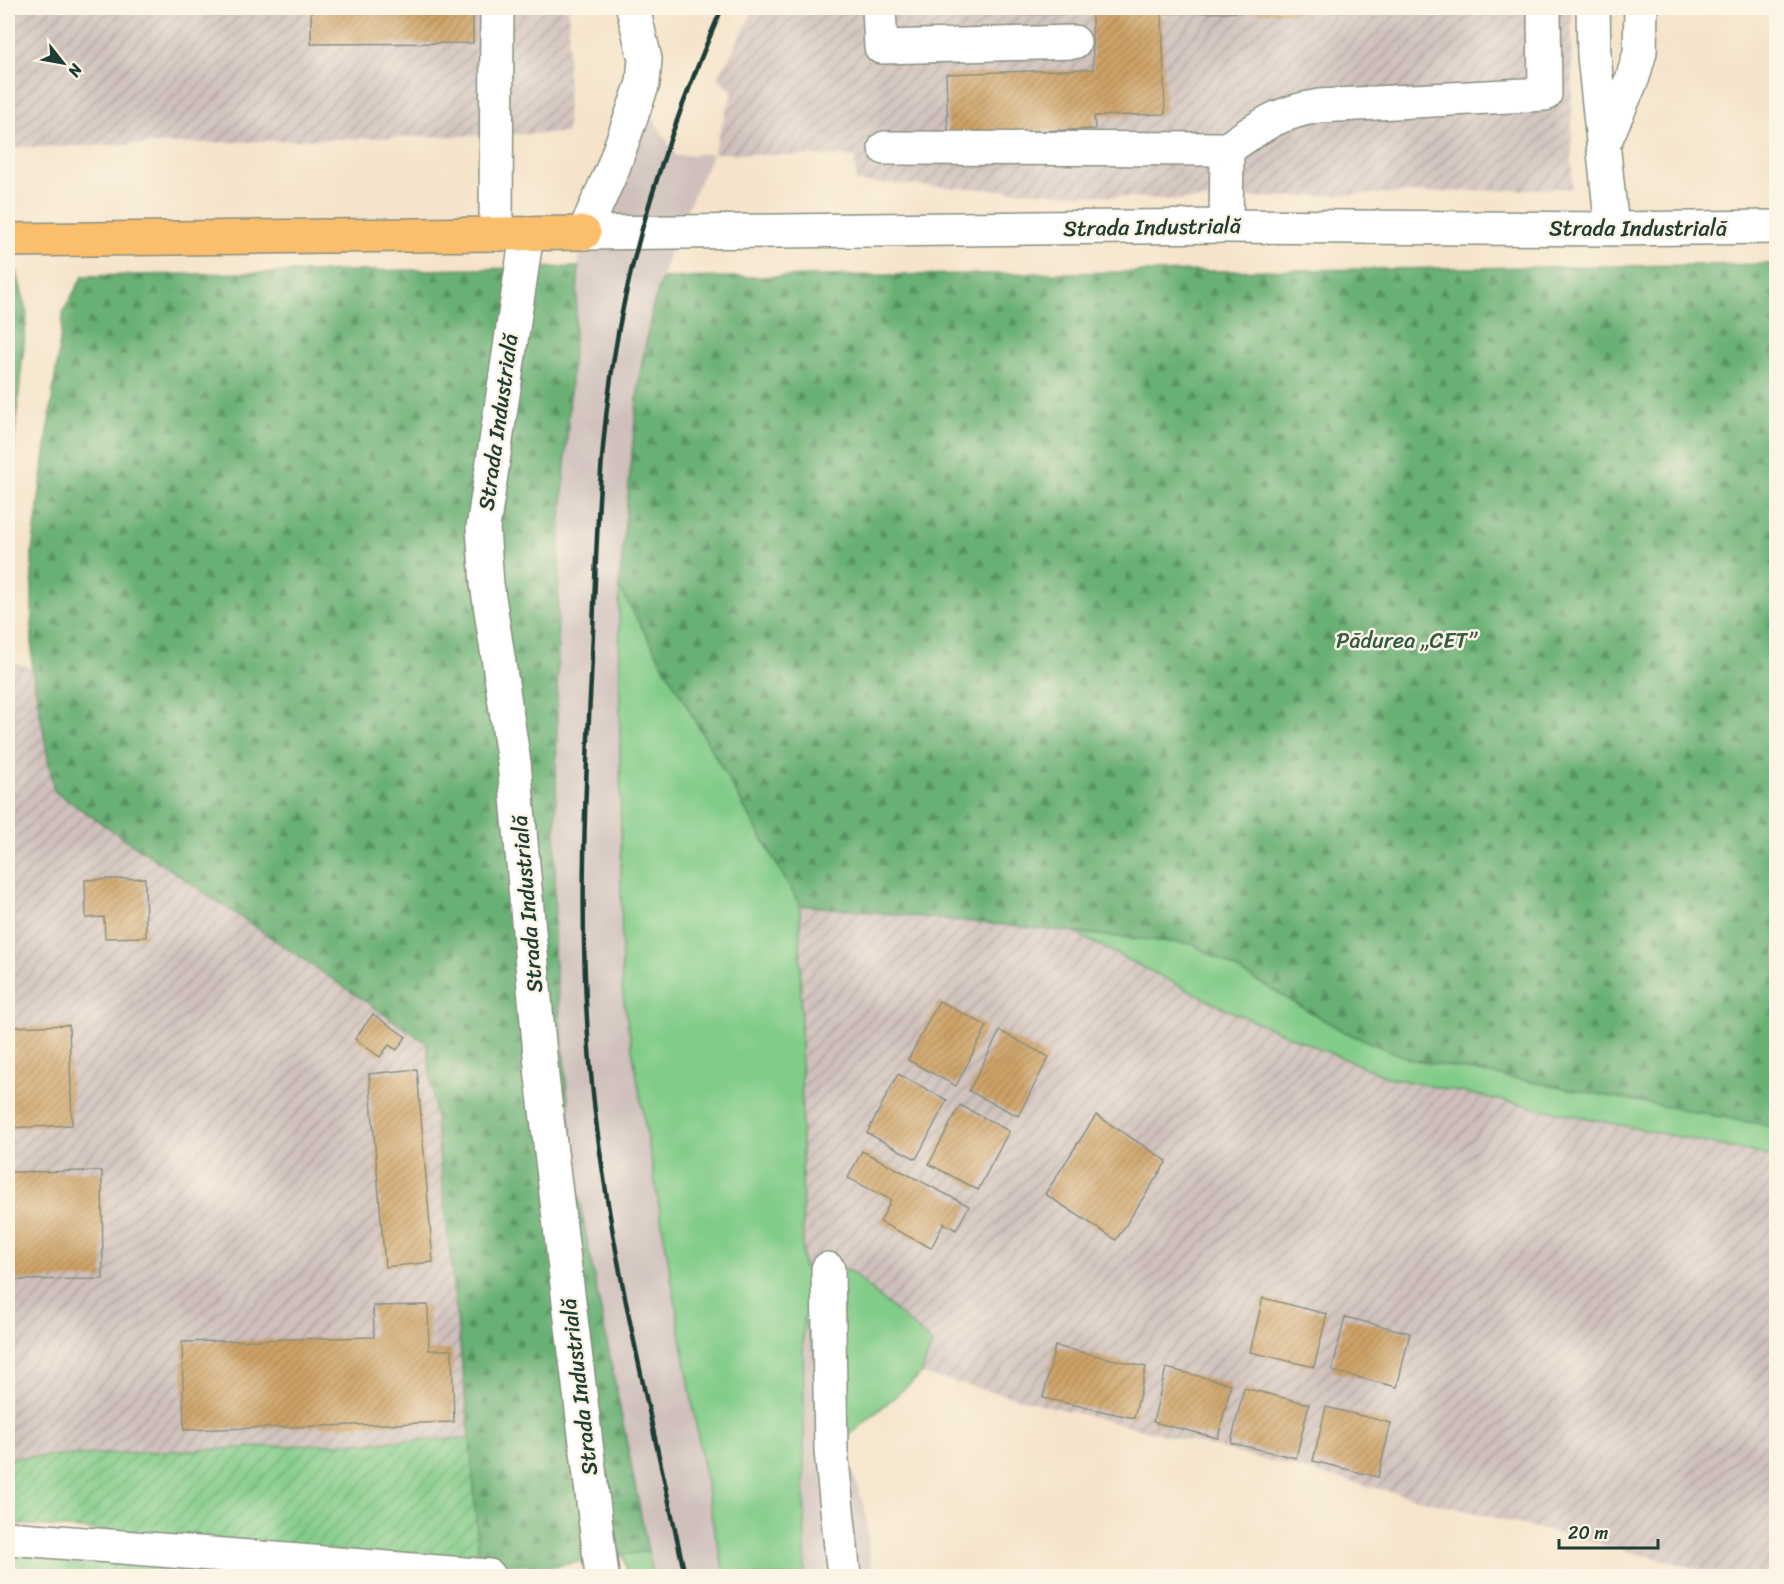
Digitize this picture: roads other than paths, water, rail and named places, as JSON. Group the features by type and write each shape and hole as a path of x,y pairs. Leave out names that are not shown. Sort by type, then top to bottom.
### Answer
{"main road":[{"name":"Strada Industrială","path":"8,240 584,233"}],"street":[{"path":"497,8 511,234"},
{"path":"584,233 613,168 643,83 645,59 633,8"},
{"path":"879,8 881,47 1074,42"},
{"path":"885,148 1227,149 1260,126 1288,112 1320,106 1545,94 1544,8"},
{"path":"1593,8 1594,56 1612,229"},
{"path":"1604,144 1633,77 1640,52 1641,8"},
{"path":"1226,226 1227,149"},
{"name":"Strada Industrială","path":"584,233 1226,226 1612,229 1776,227"},
{"name":"Strada Industrială","path":"511,234 483,528 487,584 514,763 542,1077 602,1576"},
{"path":"828,1269 831,1451 843,1576"},
{"path":"8,1538 489,1576"}],"railway":[{"path":"685,1576 623,1287 595,1112 586,1004 584,842 598,515 604,432 615,351 633,263 658,176 672,133 722,8"}],"park label":[{"name":"Pădurea „CET”","path":"1406,640"}]}
